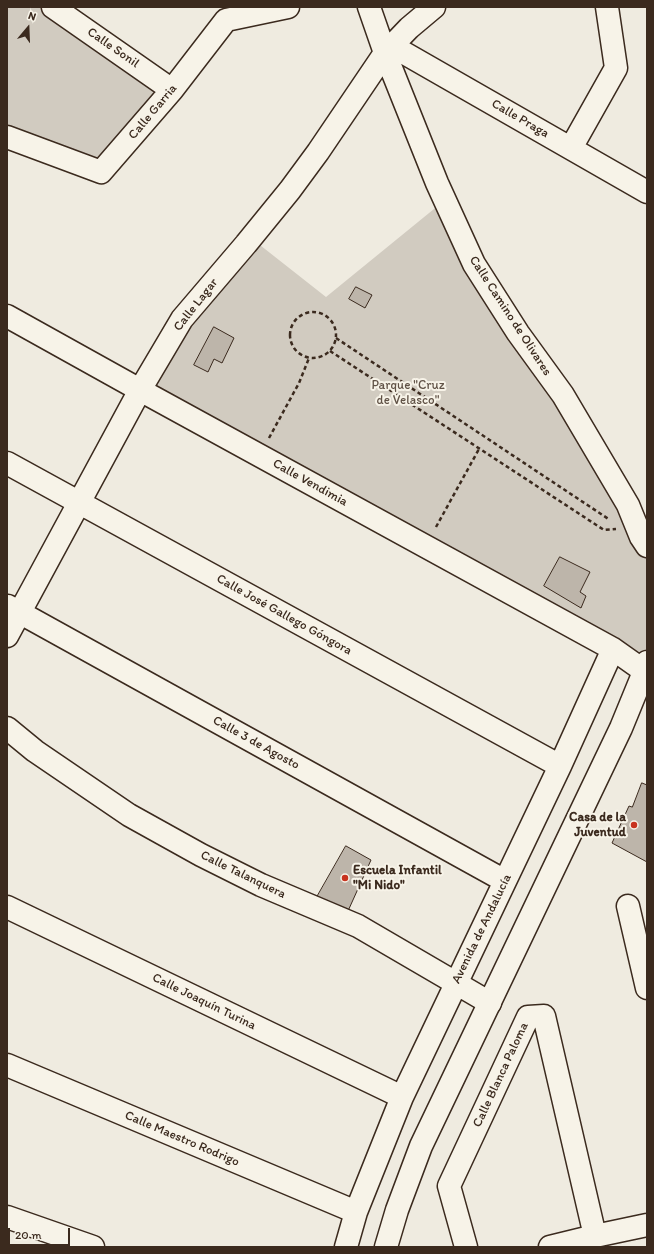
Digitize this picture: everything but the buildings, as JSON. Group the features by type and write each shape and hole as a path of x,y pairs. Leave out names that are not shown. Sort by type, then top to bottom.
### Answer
{"street":[{"name":"Calle Sonil","path":"53,7 172,90"},
{"name":"Calle Garria","path":"7,137 101,172 172,90 226,20 288,7"},
{"name":"Calle Camino de Olivares","path":"369,7 389,50 437,183 474,264 518,333 641,510 641,537 647,546"},
{"name":"Calle Lagar","path":"7,636 14,609 80,503 140,390 182,319 290,190 389,50 409,28 434,7"},
{"path":"571,148 616,68 608,7"},
{"name":"Calle Praga","path":"389,50 571,148 647,192"},
{"name":"Calle Vendimia","path":"7,316 613,649"},
{"name":"Calle José Gallego Góngora","path":"7,463 560,766"},
{"name":"Calle 3 de Agosto","path":"14,609 505,880"},
{"path":"386,1247 397,1210 421,1146 620,728 646,669 613,649"},
{"name":"Avenida de Andalucía","path":"346,1247 356,1212 402,1098 560,766 613,649"},
{"name":"Calle Talanquera","path":"7,728 34,751 129,815 201,855 261,885 358,926 490,1003"},
{"path":"628,906 647,988"},
{"name":"Calle Joaquín Turina","path":"7,907 402,1098"},
{"name":"Calle Blanca Paloma","path":"466,1247 449,1186 528,1017 544,1016 595,1236"},
{"name":"Calle Maestro Rodrigo","path":"7,1065 356,1212"},
{"path":"7,1217 93,1247"},
{"path":"550,1247 647,1225"}],"path":[{"path":"316,312 323,314 333,324 336,331 336,338 330,351 317,358 309,358 301,355 295,350 290,335 296,320 302,315 316,312"},
{"path":"336,338 613,522"},
{"path":"330,351 604,530 616,528"},
{"path":"260,456 299,383 309,358"},
{"path":"425,546 480,449"}],"green space":[{"path":"7,7 53,7 172,90 101,172 7,137"},
{"name":"Parque \"Cruz de Velasco\"","path":"445,200 647,546 647,673 140,390 251,238 326,297"}],"place":[{"name":"Casa de la Juventud","path":"634,825"},
{"name":"Escuela Infantil \"Mi Nido\"","path":"345,878"}]}
